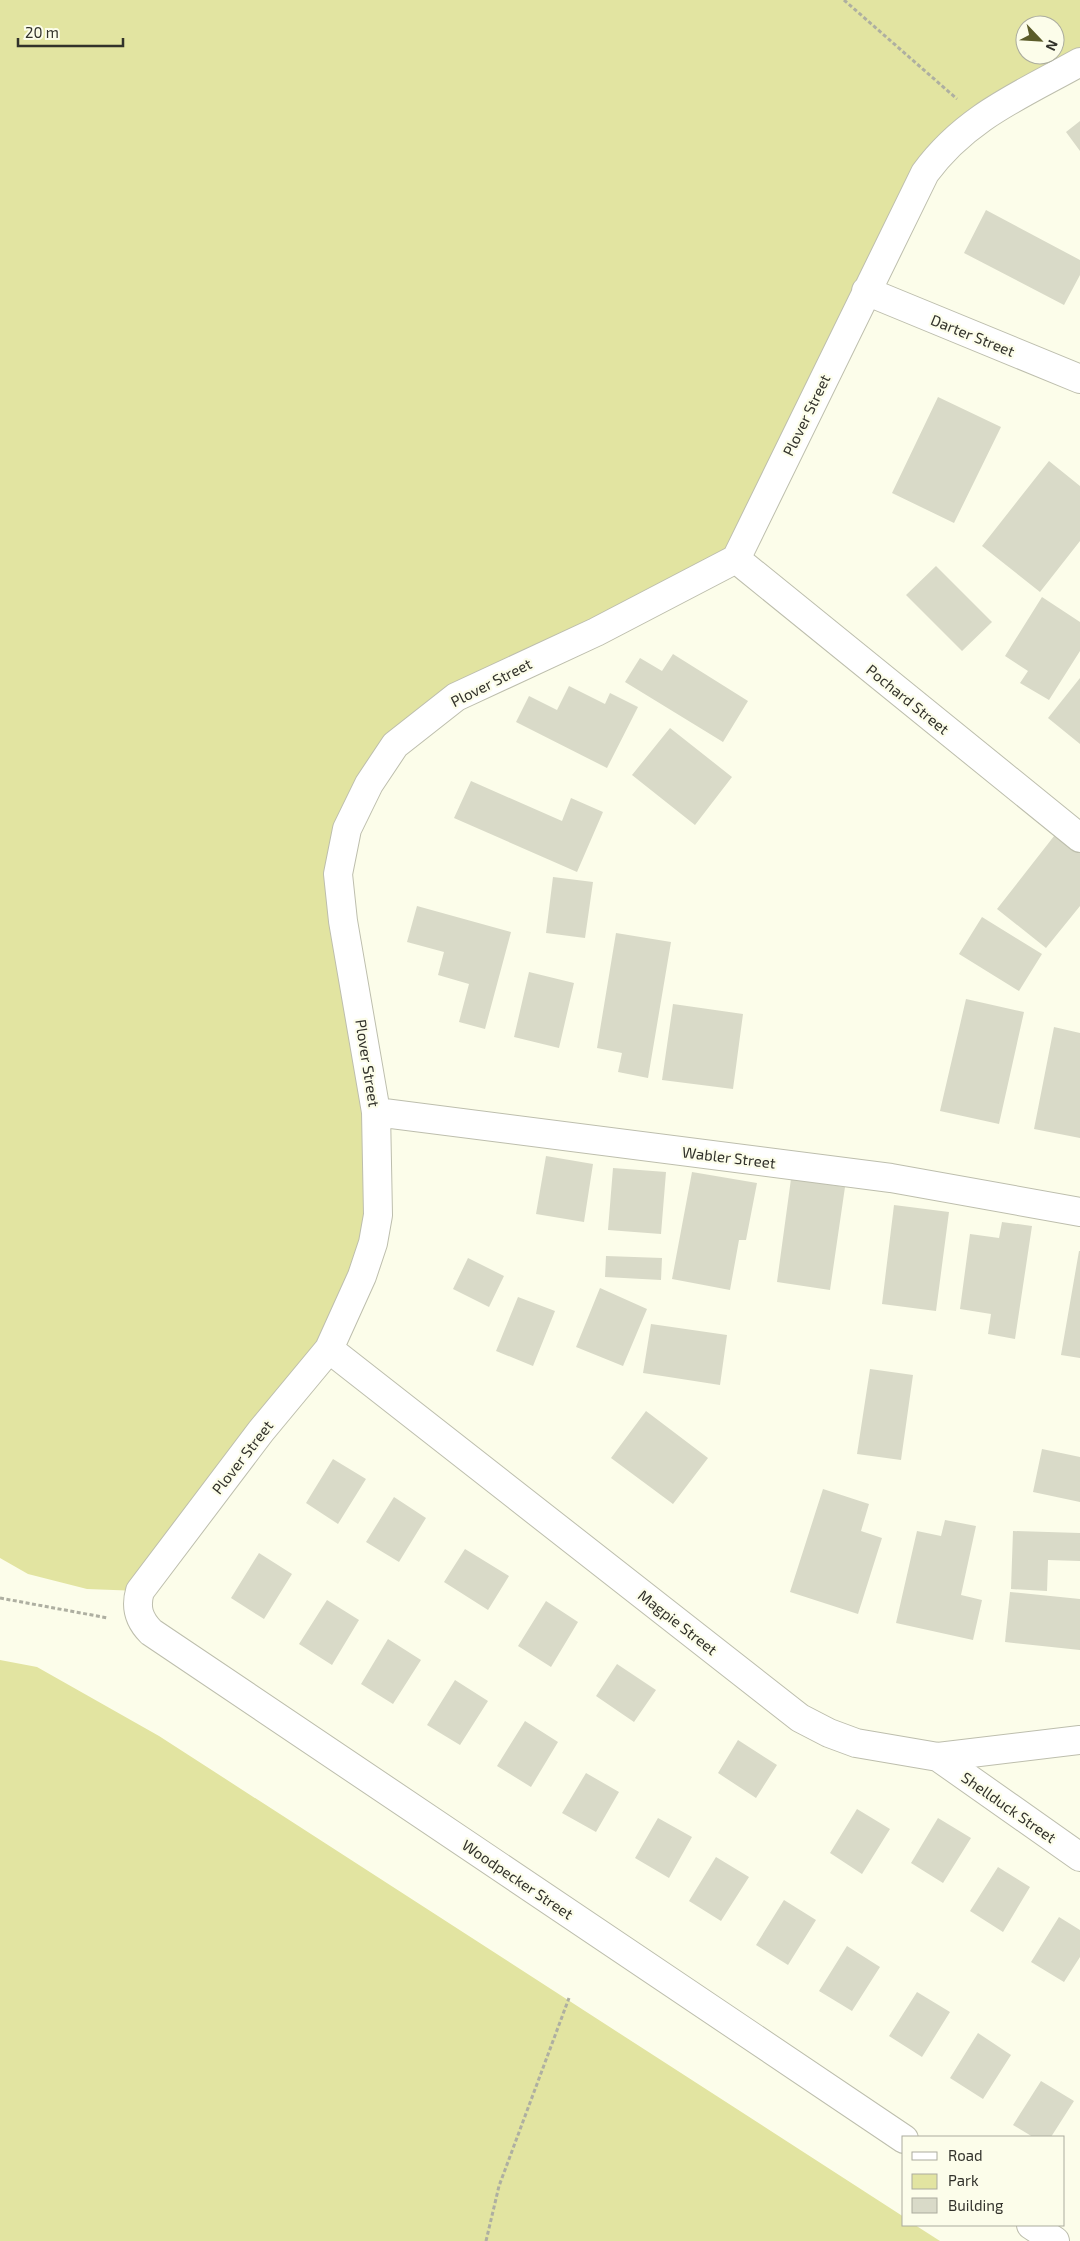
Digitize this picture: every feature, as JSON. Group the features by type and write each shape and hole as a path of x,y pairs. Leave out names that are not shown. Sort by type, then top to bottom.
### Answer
{"street":[{"name":"Plover Street","path":"141,1619 136,1603 140,1591 261,1431 329,1349 362,1276 373,1243 378,1215 376,1112 343,920 338,874 347,829 368,784 395,745 456,697 596,632 736,559 925,173 941,151 979,118 1080,62"},
{"name":"Darter Street","path":"866,291 1080,379"},
{"name":"Pochard Street","path":"736,559 1080,838"},
{"name":"Wabler Street","path":"376,1112 891,1178 1080,1212"},
{"name":"Magpie Street","path":"329,1349 800,1718 829,1733 856,1742 938,1757 1080,1740"},
{"name":"Woodpecker Street","path":"141,1619 168,1644 902,2138"},
{"name":"Shellduck Street","path":"938,1757 1080,1857"},
{"path":"1032,2226 1055,2241"}],"path":[{"path":"844,0 979,118"},
{"path":"0,1598 141,1619"},
{"path":"486,2241 499,2186 569,1998"}],"green space":[{"path":"0,0 1080,0 1080,62 957,135 736,559 395,745 347,829 378,1215 329,1349 140,1591 87,1589 28,1574 0,1558"},
{"path":"0,1660 37,1667 159,1736 902,2216 902,2226 917,2226 940,2241 0,2241"}],"building":[{"path":"1080,121 1080,151 1066,132"},
{"path":"986,210 1080,260 1080,275 1064,305 964,253"},
{"path":"938,397 1001,427 954,523 892,493"},
{"path":"1049,461 1080,486 1080,541 1040,592 982,546"},
{"path":"936,566 992,622 962,651 906,595"},
{"path":"1042,597 1080,622 1080,651 1049,700 1020,683 1028,671 1005,656"},
{"path":"673,654 748,701 723,742 625,682 640,658 662,671"},
{"path":"1080,678 1080,744 1048,718"},
{"path":"569,686 605,704 610,693 638,707 607,768 516,722 529,696 557,710"},
{"path":"670,728 732,777 695,825 632,775"},
{"path":"471,781 562,821 571,798 603,812 577,872 454,818"},
{"path":"1058,831 1080,848 1080,906 1046,948 997,909"},
{"path":"553,877 593,882 585,938 546,933"},
{"path":"417,906 511,932 485,1029 459,1022 469,984 438,975 444,952 407,942"},
{"path":"982,917 1042,954 1019,991 959,954"},
{"path":"616,933 671,942 648,1078 618,1072 622,1053 597,1048"},
{"path":"529,972 574,983 559,1048 514,1037"},
{"path":"966,999 1024,1012 999,1124 940,1111"},
{"path":"673,1004 743,1014 733,1089 662,1080"},
{"path":"1054,1027 1080,1033 1080,1138 1034,1129"},
{"path":"546,1156 593,1164 584,1222 536,1214"},
{"path":"613,1168 666,1172 661,1234 608,1230"},
{"path":"692,1172 757,1183 746,1240 739,1240 730,1290 672,1279"},
{"path":"791,1179 845,1187 830,1290 777,1282"},
{"path":"894,1205 949,1212 936,1311 882,1304"},
{"path":"1002,1222 1032,1226 1015,1339 988,1334 991,1314 960,1309 970,1234 999,1238"},
{"path":"1080,1251 1080,1358 1061,1355"},
{"path":"606,1256 662,1258 661,1280 605,1277"},
{"path":"468,1258 504,1276 489,1307 453,1289"},
{"path":"600,1288 647,1309 623,1366 576,1347"},
{"path":"518,1297 555,1311 533,1366 496,1351"},
{"path":"651,1324 727,1335 720,1385 643,1373"},
{"path":"870,1369 913,1375 901,1460 857,1454"},
{"path":"646,1411 708,1458 673,1504 611,1458"},
{"path":"1042,1449 1080,1457 1080,1502 1033,1492"},
{"path":"333,1459 366,1479 338,1524 306,1503"},
{"path":"823,1489 869,1504 861,1531 882,1538 858,1614 790,1592"},
{"path":"394,1497 426,1518 399,1562 366,1542"},
{"path":"945,1520 976,1526 961,1595 982,1600 973,1640 896,1623 917,1531 941,1536"},
{"path":"1013,1531 1080,1533 1080,1561 1048,1560 1047,1591 1011,1589"},
{"path":"465,1549 509,1576 488,1610 444,1582"},
{"path":"259,1553 292,1574 264,1619 231,1598"},
{"path":"1010,1592 1080,1599 1080,1650 1005,1642"},
{"path":"327,1600 359,1620 332,1665 299,1644"},
{"path":"546,1601 578,1622 551,1667 518,1646"},
{"path":"388,1639 421,1660 393,1704 361,1684"},
{"path":"617,1664 656,1690 634,1722 596,1696"},
{"path":"455,1680 488,1701 460,1745 427,1725"},
{"path":"525,1721 558,1742 531,1787 497,1766"},
{"path":"738,1740 777,1765 756,1798 718,1773"},
{"path":"586,1773 619,1792 596,1832 562,1813"},
{"path":"857,1809 890,1829 862,1874 830,1853"},
{"path":"658,1818 692,1837 669,1878 635,1858"},
{"path":"938,1818 971,1838 943,1883 911,1863"},
{"path":"716,1857 749,1877 721,1921 689,1901"},
{"path":"998,1867 1030,1887 1003,1932 970,1911"},
{"path":"784,1900 816,1920 788,1965 756,1945"},
{"path":"1059,1917 1080,1930 1080,1957 1064,1982 1031,1962"},
{"path":"847,1946 880,1967 852,2011 819,1991"},
{"path":"917,1992 950,2012 922,2057 889,2036"},
{"path":"978,2033 1011,2055 983,2099 950,2078"},
{"path":"1041,2081 1074,2101 1052,2136 1031,2136 1013,2125"}]}
